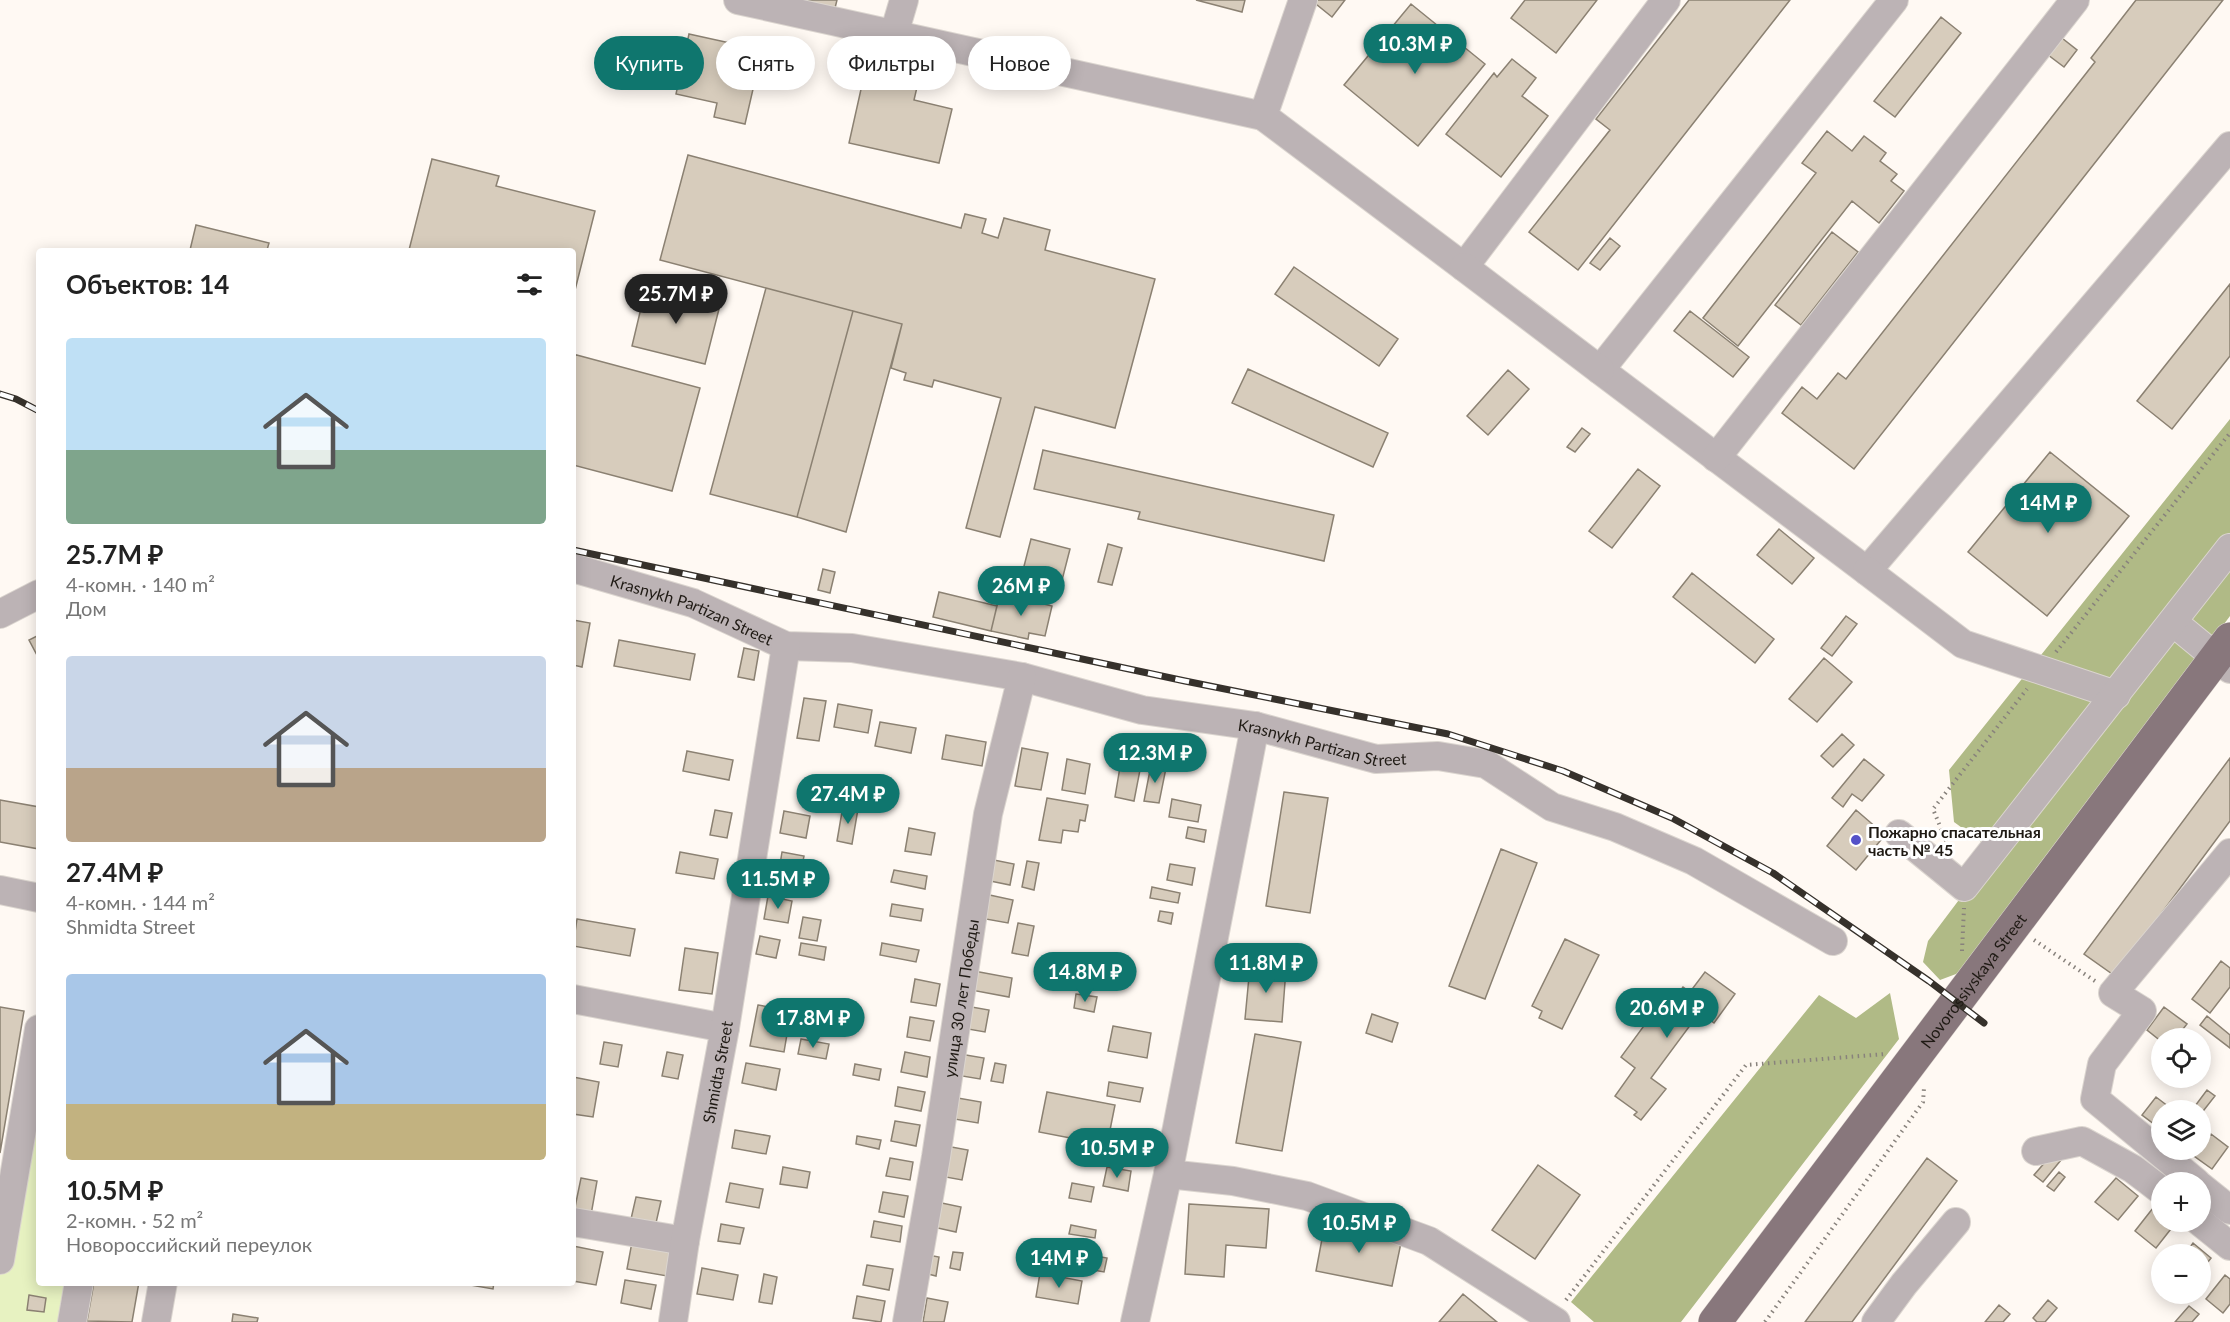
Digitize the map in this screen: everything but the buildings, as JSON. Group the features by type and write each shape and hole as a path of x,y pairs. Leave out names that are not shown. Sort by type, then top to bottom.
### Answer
{"main road":[{"name":"Novorossiyskaya Street","path":"1715,1322 2225,655"}],"street":[{"path":"738,0 1263,116 1963,644 2116,695"},
{"path":"894,34 904,0"},
{"path":"1263,116 1303,0"},
{"path":"1464,267 1666,0"},
{"path":"1600,370 1894,0"},
{"path":"1716,458 2075,0"},
{"path":"1867,571 2230,147"},
{"path":"1899,834 1964,887 2230,548"},
{"name":"Krasnykh Partizan Street","path":"576,569 693,603 786,645 852,648 1022,677 1142,710 1255,726 1376,759 1438,756 1486,764 1552,807 1615,827 1694,861 1833,941"},
{"path":"0,614 36,596"},
{"path":"2173,622 2225,655"},
{"name":"Shmidta Street","path":"673,1322 685,1241 725,1028 786,645"},
{"name":"улица 30 лет Победы","path":"907,1322 936,1157 988,814 1022,677"},
{"path":"1135,1322 1168,1174 1255,726"},
{"path":"2184,1172 2095,1099 2102,1064 2142,1011 2113,993 2230,853"},
{"path":"0,890 36,897"},
{"path":"576,1000 725,1028"},
{"path":"0,1260 36,1047"},
{"path":"2036,1152 2082,1141 2133,1169 2151,1183"},
{"path":"1168,1174 1233,1180 1307,1196 1429,1241 1554,1320"},
{"path":"2211,1195 2230,1210"},
{"path":"1876,1322 1904,1284 1956,1222"},
{"path":"576,1223 685,1241"},
{"path":"2211,1231 2230,1246"},
{"path":"72,1322 78,1286"},
{"path":"156,1322 162,1286"}],"path":[{"path":"1962,956 1964,887"},
{"path":"2028,949 2034,940 2113,993"},
{"path":"1554,1320 1746,1065 1893,1054"},
{"path":"1765,1322 1923,1102 1924,1087"}],"green space":[{"path":"2230,419 2230,616 1964,971 1940,980 1923,962 1928,941 1995,852 1954,822 1949,770"},
{"path":"1890,993 1899,1039 1681,1322 1594,1322 1571,1302 1819,995 1856,1018"},
{"path":"36,1047 36,1286 78,1286 72,1322 0,1322 0,1260"}],"railway":[{"path":"0,394 36,409"},
{"path":"576,551 1185,681 1448,734 1563,771 1672,818 1773,873 1929,981 1984,1023"}],"place":[{"name":"Пожарно спасательная часть № 45","path":"1856,840"}]}
